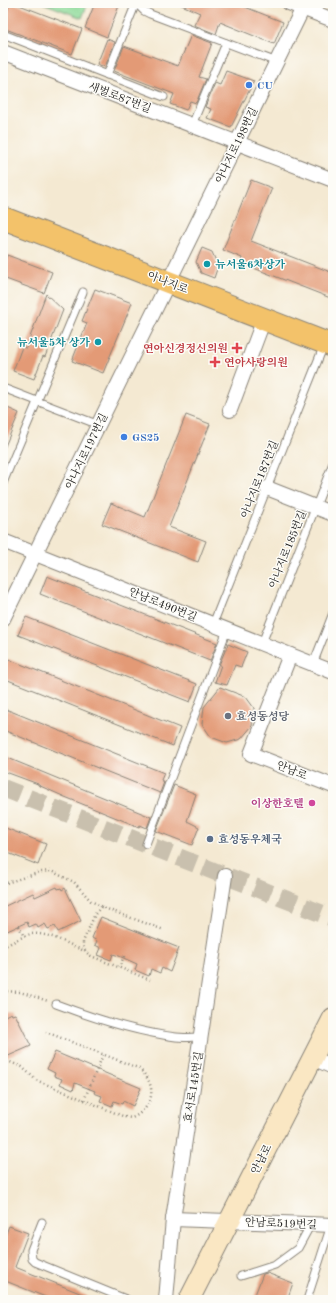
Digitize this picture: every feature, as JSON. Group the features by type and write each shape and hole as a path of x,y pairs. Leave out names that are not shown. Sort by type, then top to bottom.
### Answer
{"main road":[{"name":"아나지로","path":"3,218 329,344"},
{"name":"안남로","path":"189,1300 333,1018"}],"street":[{"path":"289,3 333,20"},
{"name":"아나지로198번길","path":"169,282 303,8"},
{"name":"새벌로87번길","path":"3,52 333,180"},
{"name":"아나지로197번길","path":"3,619 169,282"},
{"path":"230,410 264,319"},
{"path":"267,488 333,514"},
{"name":"안남로490번길","path":"3,541 333,672"},
{"name":"안남로","path":"290,654 251,754 333,786"},
{"name":"효서로145번길","path":"166,1300 173,1219 224,876"},
{"path":"313,1058 333,1067"},
{"name":"안남로519번길","path":"173,1219 332,1225"}],"lane":[{"path":"107,75 136,3 144,11 150,14 276,62"},
{"path":"3,34 164,97"},
{"path":"192,125 226,43"},
{"path":"3,483 83,292"},
{"name":"아나지로187번길","path":"213,624 267,488 329,344"},
{"path":"3,388 38,400 99,425"},
{"name":"아나지로185번길","path":"262,643 333,463"},
{"path":"313,664 333,613"},
{"path":"146,844 227,630"},
{"path":"56,1004 146,1032 177,1037 200,1037"},
{"path":"42,1222 31,1250 32,1259 35,1262 128,1300"},
{"path":"241,1276 275,1266 298,1248 311,1224"},
{"path":"307,1300 332,1225"}],"path":[{"path":"3,884 42,872 51,871 74,882 91,901 164,930"},
{"path":"85,951 83,942 95,914 102,906"},
{"path":"19,926 24,937"},
{"path":"3,947 30,934 40,934 52,937 85,951 90,956 150,980"},
{"path":"119,968 126,954"},
{"path":"3,991 20,992 56,1004"},
{"path":"3,1059 22,1067 31,1078 126,1117 132,1118 144,1110 149,1102 151,1094 150,1085 144,1073 138,1068 46,1032"},
{"path":"84,1100 103,1055"}],"green space":[{"path":"43,3 88,3 82,18"}],"building":[{"path":"10,3 14,3 82,29 72,54 3,28 3,22"},
{"path":"95,3 120,3 107,37 85,28"},
{"path":"177,3 235,3 283,22 274,44 220,22 216,34 194,25 200,13"},
{"path":"191,35 212,43 199,77 206,79 196,103 190,101 186,110 170,104 174,94 114,71 124,46 178,66"},
{"path":"107,39 115,42 105,67 97,64"},
{"path":"226,71 254,81 231,127 207,118 211,109 205,107 215,83 220,85"},
{"path":"251,180 272,188 251,241 333,273 333,299 241,263 242,258 223,250"},
{"name":"뉴서울6차상가","path":"202,248 212,252 218,266 214,278 201,273 196,262"},
{"path":"7,255 52,272 44,293 3,278 3,265"},
{"name":"뉴서울5차 상가","path":"95,289 132,303 103,373 72,361 87,323 82,321"},
{"path":"46,294 63,310 45,357 43,356 34,379 13,371 22,347 26,348"},
{"path":"3,406 19,413 3,451"},
{"path":"186,415 210,424 169,527 206,541 198,562 102,524 111,503 145,517"},
{"path":"47,576 217,643 210,661 40,594"},
{"path":"26,617 197,684 190,702 18,635"},
{"path":"228,644 247,652 241,667 235,665 227,685 215,682 221,665 219,665"},
{"path":"8,659 180,728 173,746 3,678 3,671"},
{"name":"효성동성당","path":"220,687 246,697 254,708 252,726 241,739 227,743 211,737 202,724 204,707"},
{"path":"3,708 164,773 161,780 164,782 160,793 3,730"},
{"path":"3,756 151,817 147,828 140,825 139,827 65,797 38,784 3,771"},
{"path":"174,785 196,794 187,821 199,827 192,845 156,831"},
{"path":"3,827 46,844 38,865 3,851"},
{"path":"57,887 58,889 61,888 62,890 65,888 81,921 58,932 55,926 48,929 45,924 38,928 36,924 29,927 27,922 3,933 3,907 33,893 35,897"},
{"path":"101,917 179,948 170,972 162,968 160,973 151,969 149,976 135,970 137,964 119,956 113,954 111,960 98,955 101,948 95,945 97,941 92,938"},
{"path":"11,1013 12,1015 15,1014 31,1046 6,1057 3,1050 3,1017"},
{"path":"55,1052 141,1088 133,1106 123,1101 122,1104 114,1101 112,1106 100,1101 102,1096 94,1093 95,1091 75,1083 73,1090 60,1084 62,1079 54,1076 55,1073 47,1069"},
{"path":"9,1226 28,1233 15,1267 97,1300 53,1300 3,1280 3,1241"},
{"path":"267,1273 293,1283 287,1300 253,1300 263,1274"}],"tunnel":[{"path":"3,788 333,918"}],"place":[{"name":"CU","path":"249,85"},
{"name":"뉴서울6차상가","path":"207,264"},
{"name":"뉴서울5차 상가","path":"98,342"},
{"name":"연아신경정신의원","path":"237,348"},
{"name":"연아사랑의원","path":"215,362"},
{"name":"GS25","path":"124,437"},
{"name":"효성동성당","path":"228,716"},
{"name":"이상한호텔","path":"312,803"},
{"name":"효성동우체국","path":"210,839"}]}
